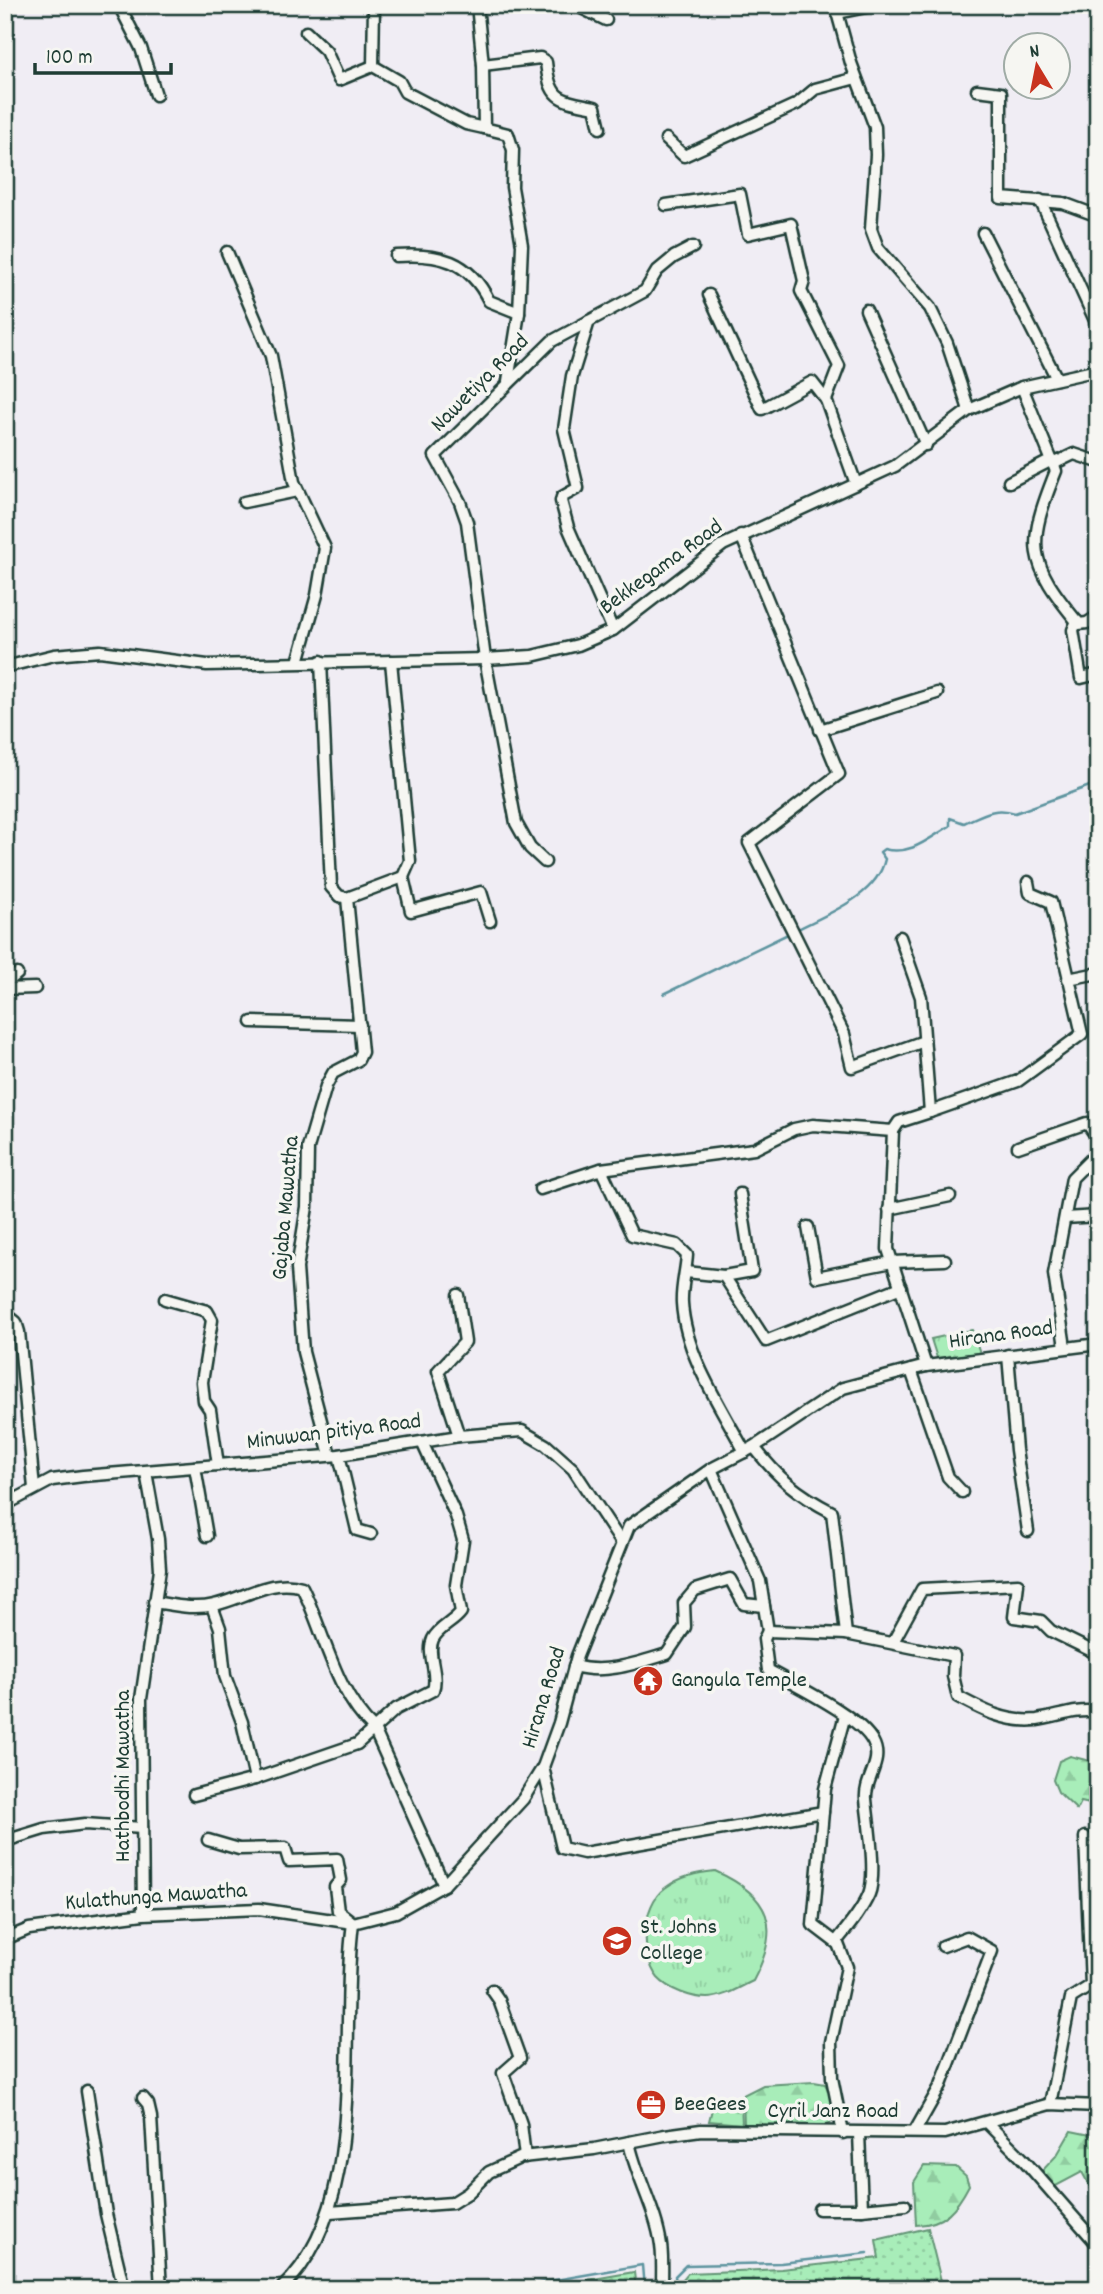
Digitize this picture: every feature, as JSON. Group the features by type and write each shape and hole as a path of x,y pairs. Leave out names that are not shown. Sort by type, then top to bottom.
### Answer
{"street":[{"path":"119,5 141,48 156,95"},
{"path":"373,66 374,5"},
{"path":"477,5 483,65 484,128"},
{"path":"575,5 606,20"},
{"path":"876,5 836,9 856,78 875,127 872,229 878,248 930,308 947,344 969,410"},
{"path":"306,32 326,51 340,80 373,66"},
{"path":"483,65 540,58 546,62 548,85 553,94 565,101 595,107 600,128"},
{"path":"373,66 399,81 405,92 466,124 508,134 513,150 512,187 522,245 519,313 508,382"},
{"path":"666,139 684,156 797,104 815,89 856,78"},
{"path":"976,90 1001,93 1001,198 1063,202 1098,216"},
{"path":"666,205 740,194 748,234 790,224 804,281 801,291 839,366 826,400"},
{"path":"1040,200 1098,327"},
{"path":"983,233 1056,379"},
{"name":"Nawetiya Road","path":"485,659 467,522 460,502 435,456 552,341 645,291 657,271 693,247"},
{"path":"227,252 271,356 297,491 325,548 317,595 298,662"},
{"path":"396,256 425,254 447,260 479,280 489,301 519,313"},
{"path":"709,295 762,408 812,382 826,400 856,484"},
{"path":"866,310 926,444"},
{"path":"589,321 572,376 564,429 578,488 562,497 561,501 568,527 612,630"},
{"name":"Bekkegama Road","path":"5,667 54,655 100,651 207,664 485,659 532,656 578,645 612,630 741,535 895,466 969,410 1022,387 1098,370"},
{"path":"1022,387 1056,471 1040,512 1034,542 1037,561 1054,594 1077,621 1087,624 1098,616"},
{"path":"1009,482 1074,454 1098,462"},
{"path":"244,502 297,491"},
{"path":"741,535 839,774 749,844 844,1034 852,1067 924,1041"},
{"path":"1077,621 1073,631 1081,678 1098,674"},
{"path":"485,659 516,822 530,848 545,862"},
{"name":"Gajaba Mawatha","path":"321,661 331,887 339,896 347,898 362,1052 358,1060 333,1073 308,1149 307,1207 297,1268 303,1352 334,1455"},
{"path":"391,661 410,861 403,877 411,911 481,892 490,921"},
{"path":"820,730 937,693"},
{"path":"347,898 403,877"},
{"path":"926,1366 888,1249 893,1131 899,1122 1018,1081 1083,1034 1051,902 1030,893 1028,883"},
{"path":"900,937 921,997 930,1112"},
{"path":"1068,979 1098,973"},
{"path":"5,986 17,974"},
{"path":"5,986 34,988"},
{"path":"252,1023 360,1025"},
{"path":"1018,1147 1087,1123 1098,1139"},
{"path":"540,1189 601,1169 754,1149 794,1129 813,1125 893,1131"},
{"path":"1065,1347 1054,1274 1072,1178 1098,1152"},
{"path":"601,1169 632,1235 677,1245 687,1255 682,1300 684,1322 706,1379 749,1449 776,1476 807,1499 832,1512 846,1633"},
{"path":"686,1272 724,1276 752,1271 740,1194"},
{"path":"889,1209 950,1196"},
{"path":"1065,1218 1098,1216"},
{"path":"808,1227 817,1277 892,1262 945,1260"},
{"path":"724,1276 766,1341 901,1287"},
{"path":"458,1295 465,1342 438,1371 459,1436"},
{"path":"165,1299 207,1311 212,1320 202,1382 204,1401 210,1410 218,1465"},
{"path":"5,1312 16,1322 19,1332 34,1488"},
{"name":"Hirana Road","path":"353,1923 396,1912 444,1885 523,1799 543,1767 574,1666 629,1526 711,1469 749,1449 843,1388 926,1366 1098,1344"},
{"path":"1008,1355 1016,1450 1028,1531"},
{"path":"911,1370 947,1477 962,1492"},
{"name":"Minuwan pitiya Road","path":"5,1505 52,1480 334,1455 459,1436 522,1431 545,1445 573,1469 621,1542"},
{"path":"194,1795 255,1779 357,1744 396,1709 433,1690 436,1684 431,1643 439,1631 455,1620 461,1612 456,1586 463,1540 456,1516 422,1442"},
{"path":"334,1455 357,1530 371,1534"},
{"path":"195,1468 207,1536"},
{"path":"711,1469 760,1581 768,1631 764,1639 768,1670 845,1715 873,1742 877,1760 866,1798 871,1834 871,1891 862,1909 836,1942"},
{"name":"Hathbodhi Mawatha","path":"144,1914 141,1699 160,1569 158,1539 146,1472"},
{"path":"574,1666 591,1671 627,1666 667,1654 685,1628 684,1604 695,1590 730,1579 744,1604 764,1606"},
{"path":"154,1602 183,1607 212,1606 281,1584 302,1587 341,1683 359,1714 374,1728 444,1885"},
{"path":"893,1642 922,1590 1018,1584 1014,1617 1041,1621 1051,1631 1098,1654"},
{"path":"212,1606 220,1629 225,1676 242,1721 255,1779"},
{"path":"768,1631 846,1633 954,1657 953,1676 958,1697 991,1714 1014,1721 1038,1720 1083,1710 1098,1712"},
{"path":"843,2133 832,2078 831,2042 847,1967 836,1942 813,1925 825,1789 845,1715"},
{"path":"543,1767 562,1848 584,1853 823,1812"},
{"path":"5,1841 44,1829 85,1824 142,1828"},
{"path":"1050,2104 1072,1997 1095,1984 1085,1837"},
{"path":"208,1840 239,1849 285,1848 289,1861 337,1859 341,1880 335,1887 338,1911 353,1923 344,2129 330,2212 294,2276 281,2289"},
{"name":"Kulathunga Mawatha","path":"5,1939 29,1929 144,1914 259,1909 353,1923"},
{"path":"915,2131 941,2085 992,1951 968,1937 943,1945"},
{"path":"492,1990 499,2000 520,2058 503,2073 521,2124 525,2157"},
{"path":"87,2091 108,2225 124,2289"},
{"path":"143,2098 148,2104 151,2117 161,2289"},
{"name":"Cyril Janz Road","path":"330,2212 452,2203 468,2193 489,2172 525,2157 594,2149 701,2130 945,2133 988,2124 1024,2109 1050,2104 1098,2106"},
{"path":"988,2124 1022,2158 1098,2245"},
{"path":"859,2133 862,2209"},
{"path":"629,2142 635,2169 647,2197 661,2244 662,2289"},
{"path":"820,2209 905,2205"}],"green space":[{"path":"972,1330 980,1353 937,1358 931,1339"},
{"path":"1070,1756 1098,1763 1098,1806 1081,1802 1077,1810 1058,1792 1053,1780 1059,1761"},
{"path":"715,1871 749,1891 759,1903 766,1915 767,1945 753,1981 719,1996 701,1998 674,1990 658,1978 648,1957 647,1918 657,1896 665,1888 689,1876"},
{"path":"814,2082 825,2084 831,2095 832,2122 814,2129 744,2125 743,2095 763,2085"},
{"path":"714,2101 741,2102 742,2124 709,2121"},
{"path":"1071,2131 1095,2136 1098,2142 1098,2202 1082,2172 1054,2187 1041,2172 1057,2155"},
{"path":"924,2166 956,2167 966,2176 969,2185 948,2214 934,2222 916,2225 914,2182"},
{"path":"928,2228 943,2289 682,2289 682,2280 688,2273 781,2269 879,2258 876,2240"},
{"path":"634,2272 636,2289 537,2289"}],"waterway":[{"path":"796,930 861,894 880,872 885,859 880,852 884,849 902,850 918,845 950,826 950,818 964,823 995,811 1015,813 1098,783"},
{"path":"664,994 790,933"},
{"path":"677,2289 675,2276 686,2265 781,2263 868,2253"},
{"path":"504,2289 642,2265 644,2289"}],"place":[{"name":"Gangula Temple","path":"648,1681"},
{"name":"St. Johns College","path":"617,1941"},
{"name":"BeeGees","path":"651,2105"}]}
